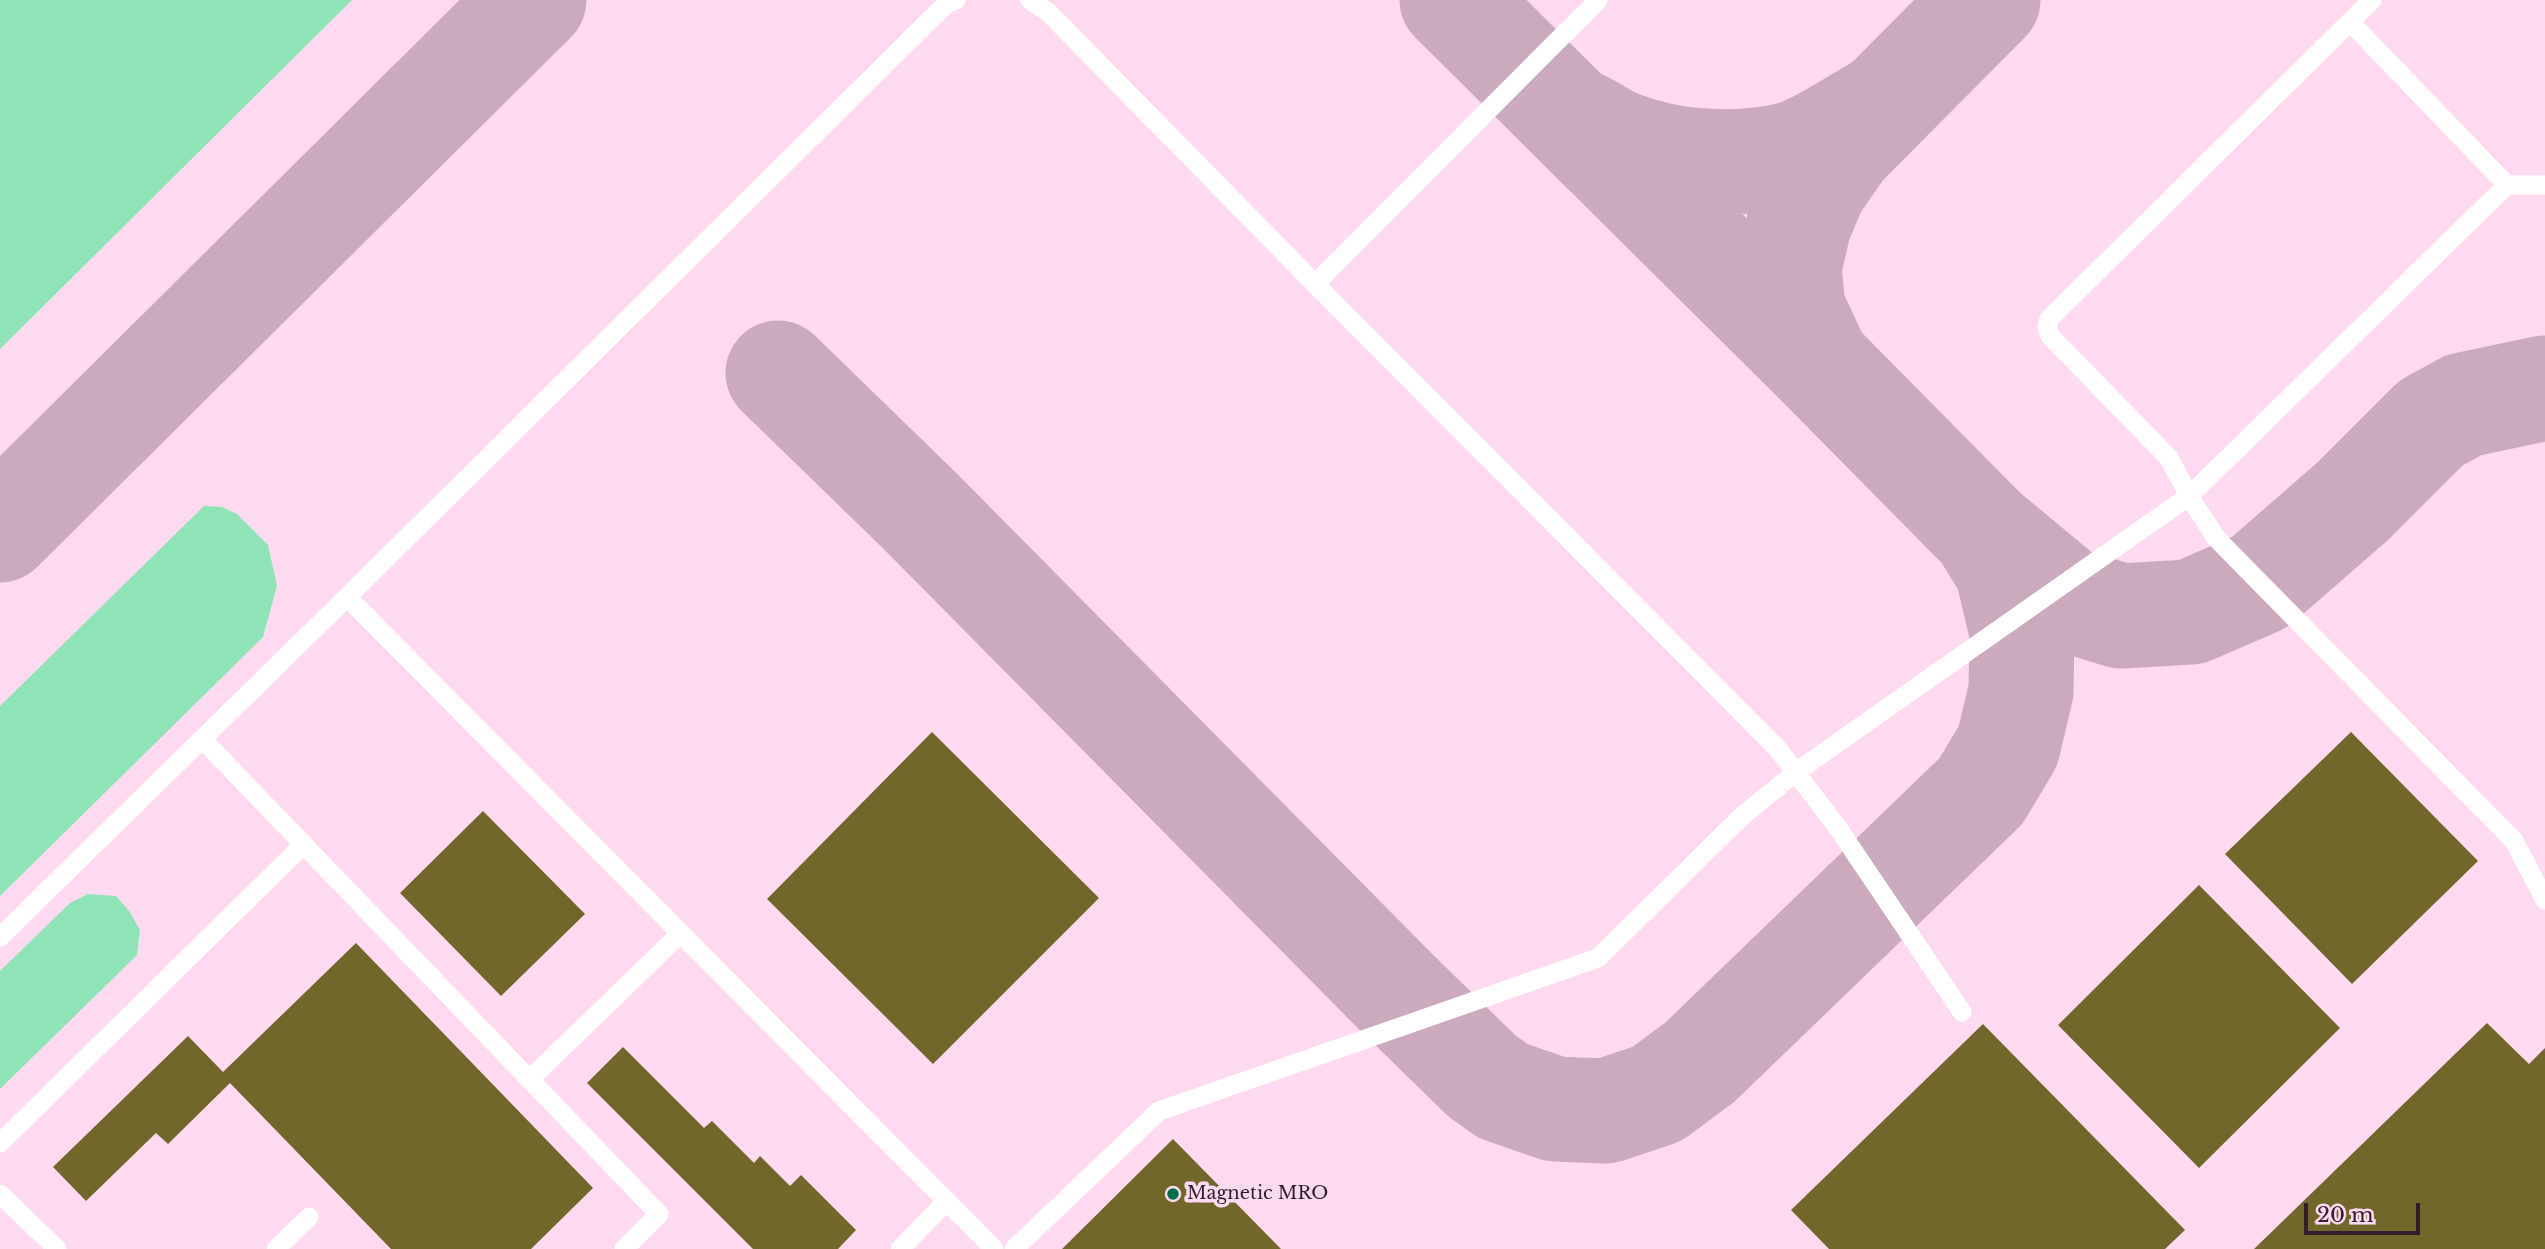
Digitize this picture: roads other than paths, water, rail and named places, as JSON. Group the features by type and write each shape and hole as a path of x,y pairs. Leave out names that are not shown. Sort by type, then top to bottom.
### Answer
{"lane":[{"path":"0,937 946,4 956,0"},
{"path":"1030,0 1048,12 1777,748 1873,878 1962,1012"},
{"path":"1315,284 1598,0"},
{"path":"2372,0 2049,319 2047,327 2050,336 2169,458 2216,538 2514,841 2545,900"},
{"path":"2350,22 2507,185"},
{"path":"1014,1249 1159,1111 1598,958 1741,817 1796,772 2189,496 2507,185 2545,185"},
{"path":"346,597 994,1249"},
{"path":"202,739 659,1214 624,1249"},
{"path":"0,1143 304,844"},
{"path":"530,1079 681,933"},
{"path":"0,1194 57,1249"},
{"path":"900,1249 947,1201"},
{"path":"276,1249 309,1217"}],"place":[{"name":"Magnetic MRO","path":"1173,1194"}]}
